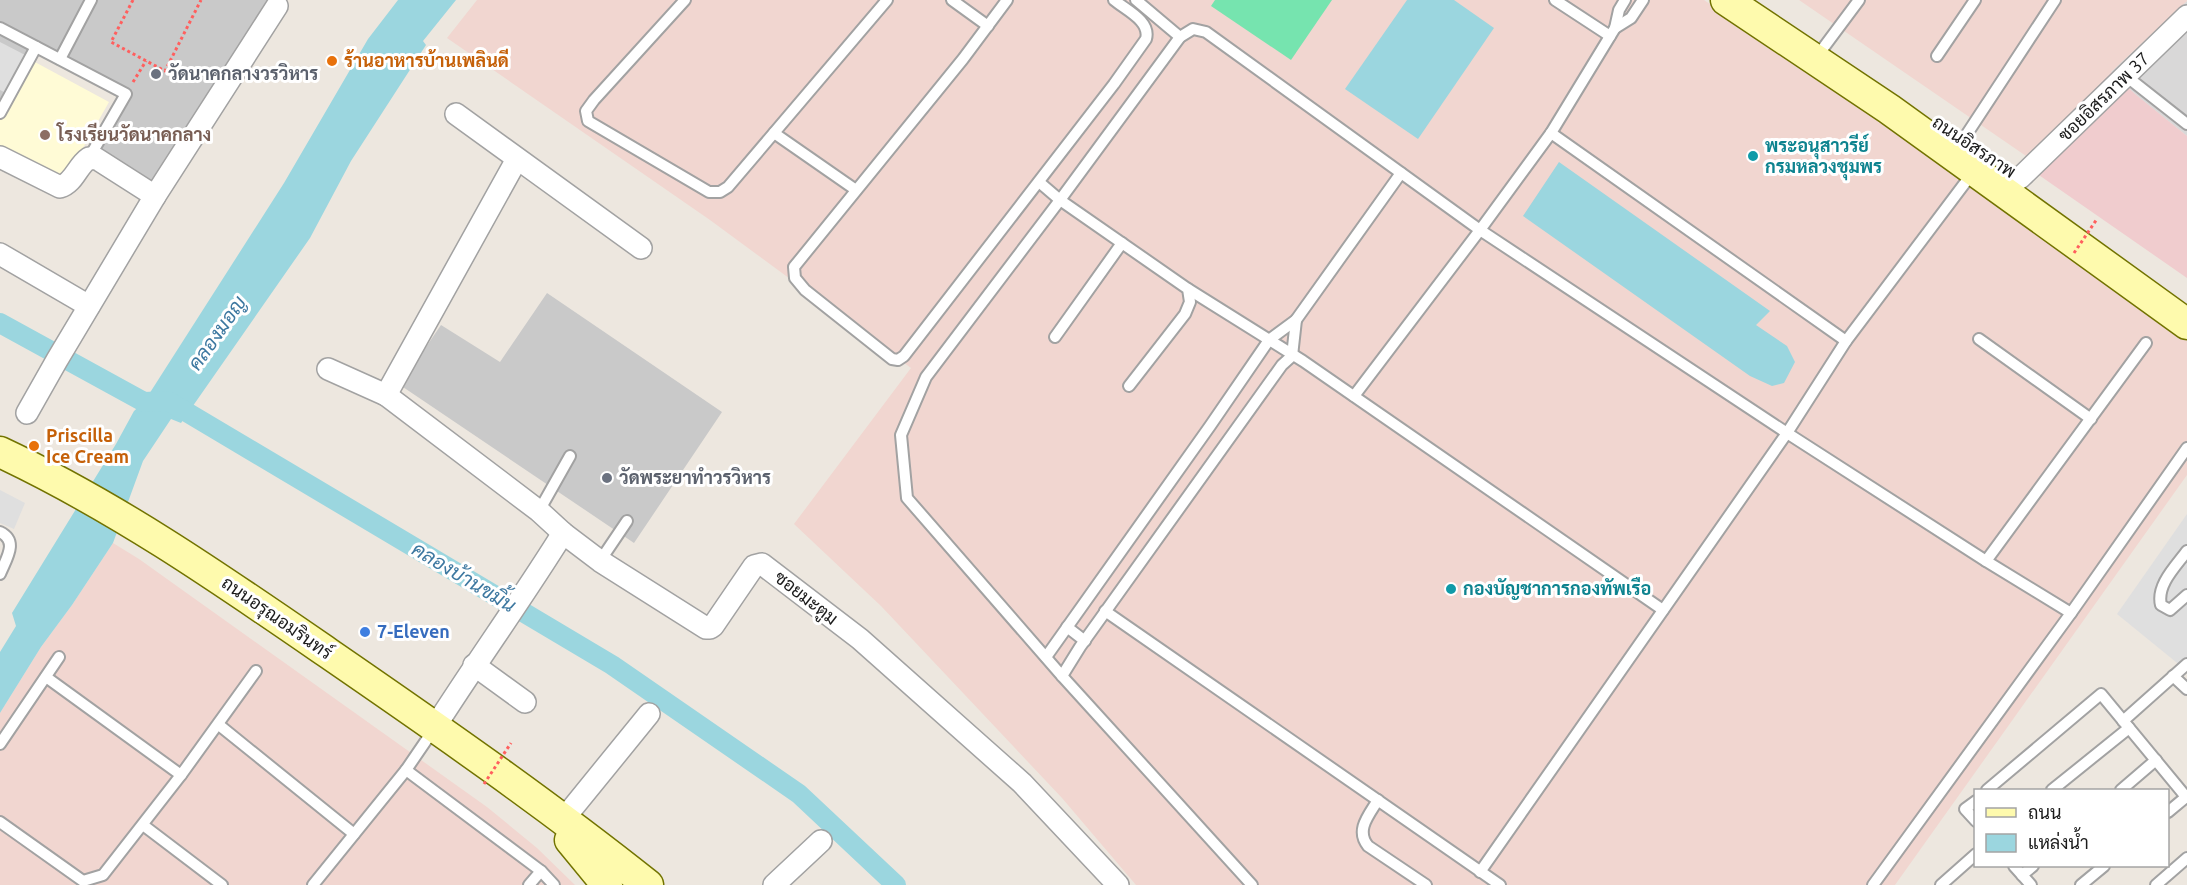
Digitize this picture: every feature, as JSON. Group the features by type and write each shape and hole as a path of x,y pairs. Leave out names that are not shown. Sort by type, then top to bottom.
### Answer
{"main road":[{"path":"1726,0 1889,109 1975,155 2187,324"},
{"name":"ถนนอิสรภาพ","path":"1755,0 1975,155 2020,178 2187,302"},
{"name":"ถนนอรุณอมรินทร์","path":"10,457 99,502 196,561 435,727 648,885"},
{"name":"ถนนอรุณอมรินทร์","path":"552,813 607,885"}],"street":[{"path":"27,413 155,196 279,3"},
{"name":"ซอยอิสรภาพ 37","path":"2020,178 2187,16"},
{"path":"456,114 641,248"},
{"path":"0,157 60,187 68,185 83,162 89,158 97,159 155,196"},
{"path":"386,395 517,159"},
{"path":"0,254 89,306"},
{"name":"ซอยมะตูม","path":"328,369 386,395 539,511 563,533 600,561 706,628 710,628 754,566 762,564 860,639 1022,783 1113,883"},
{"path":"435,727 474,665 522,600 563,533"},
{"path":"474,665 525,702"},
{"path":"552,813 649,714"},
{"path":"774,885 822,841"}],"lane":[{"path":"60,59 91,0"},
{"path":"685,0 586,111 588,121 709,192 720,192 729,187 887,0"},
{"path":"952,0 988,26"},
{"path":"1007,0 795,267 795,278 806,290 892,359 898,360 904,357 1146,39 1148,32 1145,24 1113,0"},
{"path":"1136,0 1180,37"},
{"path":"1556,0 1613,32"},
{"path":"1354,396 1551,133 1613,32 1619,10 1625,0"},
{"path":"1613,32 1631,18 1643,0"},
{"path":"1824,47 1859,0"},
{"path":"1937,56 1975,0"},
{"path":"1483,878 1663,610 1787,433 1846,342 1975,155 2055,0"},
{"path":"0,28 126,94 89,158"},
{"path":"1252,885 1062,676 907,498 902,435 926,377 1180,37 1193,29 1206,32 1480,230 1787,433 2071,613"},
{"path":"0,113 36,47"},
{"path":"2126,76 2187,124"},
{"path":"774,133 856,190"},
{"path":"1551,133 1846,342"},
{"path":"1046,657 1269,340 1296,321 1401,173"},
{"path":"1039,182 1060,200 1188,289 1303,361 1663,610"},
{"path":"1055,337 1122,243"},
{"path":"1129,386 1185,314 1190,302 1188,289"},
{"path":"1062,676 1105,611 1292,356 1296,321"},
{"path":"1979,339 2091,419"},
{"path":"1986,561 2146,343"},
{"path":"1874,885 2187,448"},
{"path":"539,511 570,456"},
{"path":"600,561 627,521"},
{"path":"0,532 9,539 12,547 0,574"},
{"path":"2187,551 2166,580 2159,596 2161,604 2170,609 2187,595"},
{"path":"1105,611 1378,800 1483,878 1500,885"},
{"path":"1067,627 1085,641"},
{"path":"0,744 59,657"},
{"path":"2053,789 2126,724 2187,664"},
{"path":"0,822 83,881 103,875 219,725 256,671"},
{"path":"46,676 181,775"},
{"path":"2173,676 2187,689"},
{"path":"1988,789 2101,694 2186,797 2169,811"},
{"path":"219,725 354,834"},
{"path":"314,885 406,770 435,727"},
{"path":"2122,789 2156,760"},
{"path":"406,770 554,885"},
{"path":"1378,800 1362,828 1363,840 1368,846 1426,885"},
{"path":"1974,802 1965,809 1974,819"},
{"path":"143,825 222,885"},
{"path":"1941,885 1974,856"},
{"path":"2156,885 2187,858"},
{"path":"2015,867 2031,885"},
{"path":"2022,875 2032,867"},
{"path":"2081,885 2103,867"},
{"path":"529,885 540,872"}],"path":[{"path":"133,0 111,42 165,71 201,0"},
{"path":"126,94 146,61"},
{"path":"2074,253 2097,219"},
{"path":"484,784 512,743"}],"shaded area":[{"name":"วัดนาคกลางวรวิหาร","path":"0,0 279,0 154,193 94,156 127,98 35,51 0,116"},
{"name":"กองบัญชาการกองทัพเรือ","path":"477,0 1704,0 2122,286 2187,334 2187,475 1895,885 1136,885 1062,798 881,606 794,524 911,368 710,220 447,38"},
{"path":"1799,0 2187,1 2111,72 2029,158"},
{"path":"2187,1 2187,136 2111,72"},
{"path":"0,42 27,56 8,94 0,90"},
{"name":"โรงเรียนวัดนาคกลาง","path":"33,61 109,102 62,185 0,150 0,120"},
{"path":"2111,72 2187,136 2187,278 2023,164"},
{"name":"วัดพระยาทําวรวิหาร","path":"547,293 722,412 634,543 400,385 441,325 500,362"},
{"path":"0,490 25,503 14,529 0,523"},
{"path":"2187,514 2187,671 2117,614"},
{"path":"113,543 139,559 487,807 537,848 575,885 0,885 0,713 41,647"}],"green space":[{"path":"1215,0 1332,0 1291,60 1211,6"}],"water":[{"name":"คลองมอญ","path":"398,0 456,0 423,41 426,45 351,161 310,238 181,423 171,419 143,461 113,543 41,647 0,713 0,652 16,626 12,613 134,411 144,402 284,183 368,39"},
{"path":"1407,0 1454,0 1494,28 1418,139 1345,89"},
{"path":"1559,162 1770,311 1756,325 1787,346 1795,362 1784,383 1772,386 1750,376 1523,216"}],"waterway":[{"name":"คลองบ้านขมิ้น","path":"0,323 144,402 168,401 612,665 799,794 896,885"}],"place":[{"name":"ร้านอาหารบ้านเพลินดี","path":"332,61"},
{"name":"วัดนาคกลางวรวิหาร","path":"156,74"},
{"name":"โรงเรียนวัดนาคกลาง","path":"45,135"},
{"name":"พระอนุสาวรีย์ กรมหลวงชุมพร","path":"1753,156"},
{"name":"Priscilla Ice Cream","path":"34,446"},
{"name":"วัดพระยาทําวรวิหาร","path":"607,478"},
{"name":"กองบัญชาการกองทัพเรือ","path":"1451,589"},
{"name":"7-Eleven","path":"365,632"}]}
